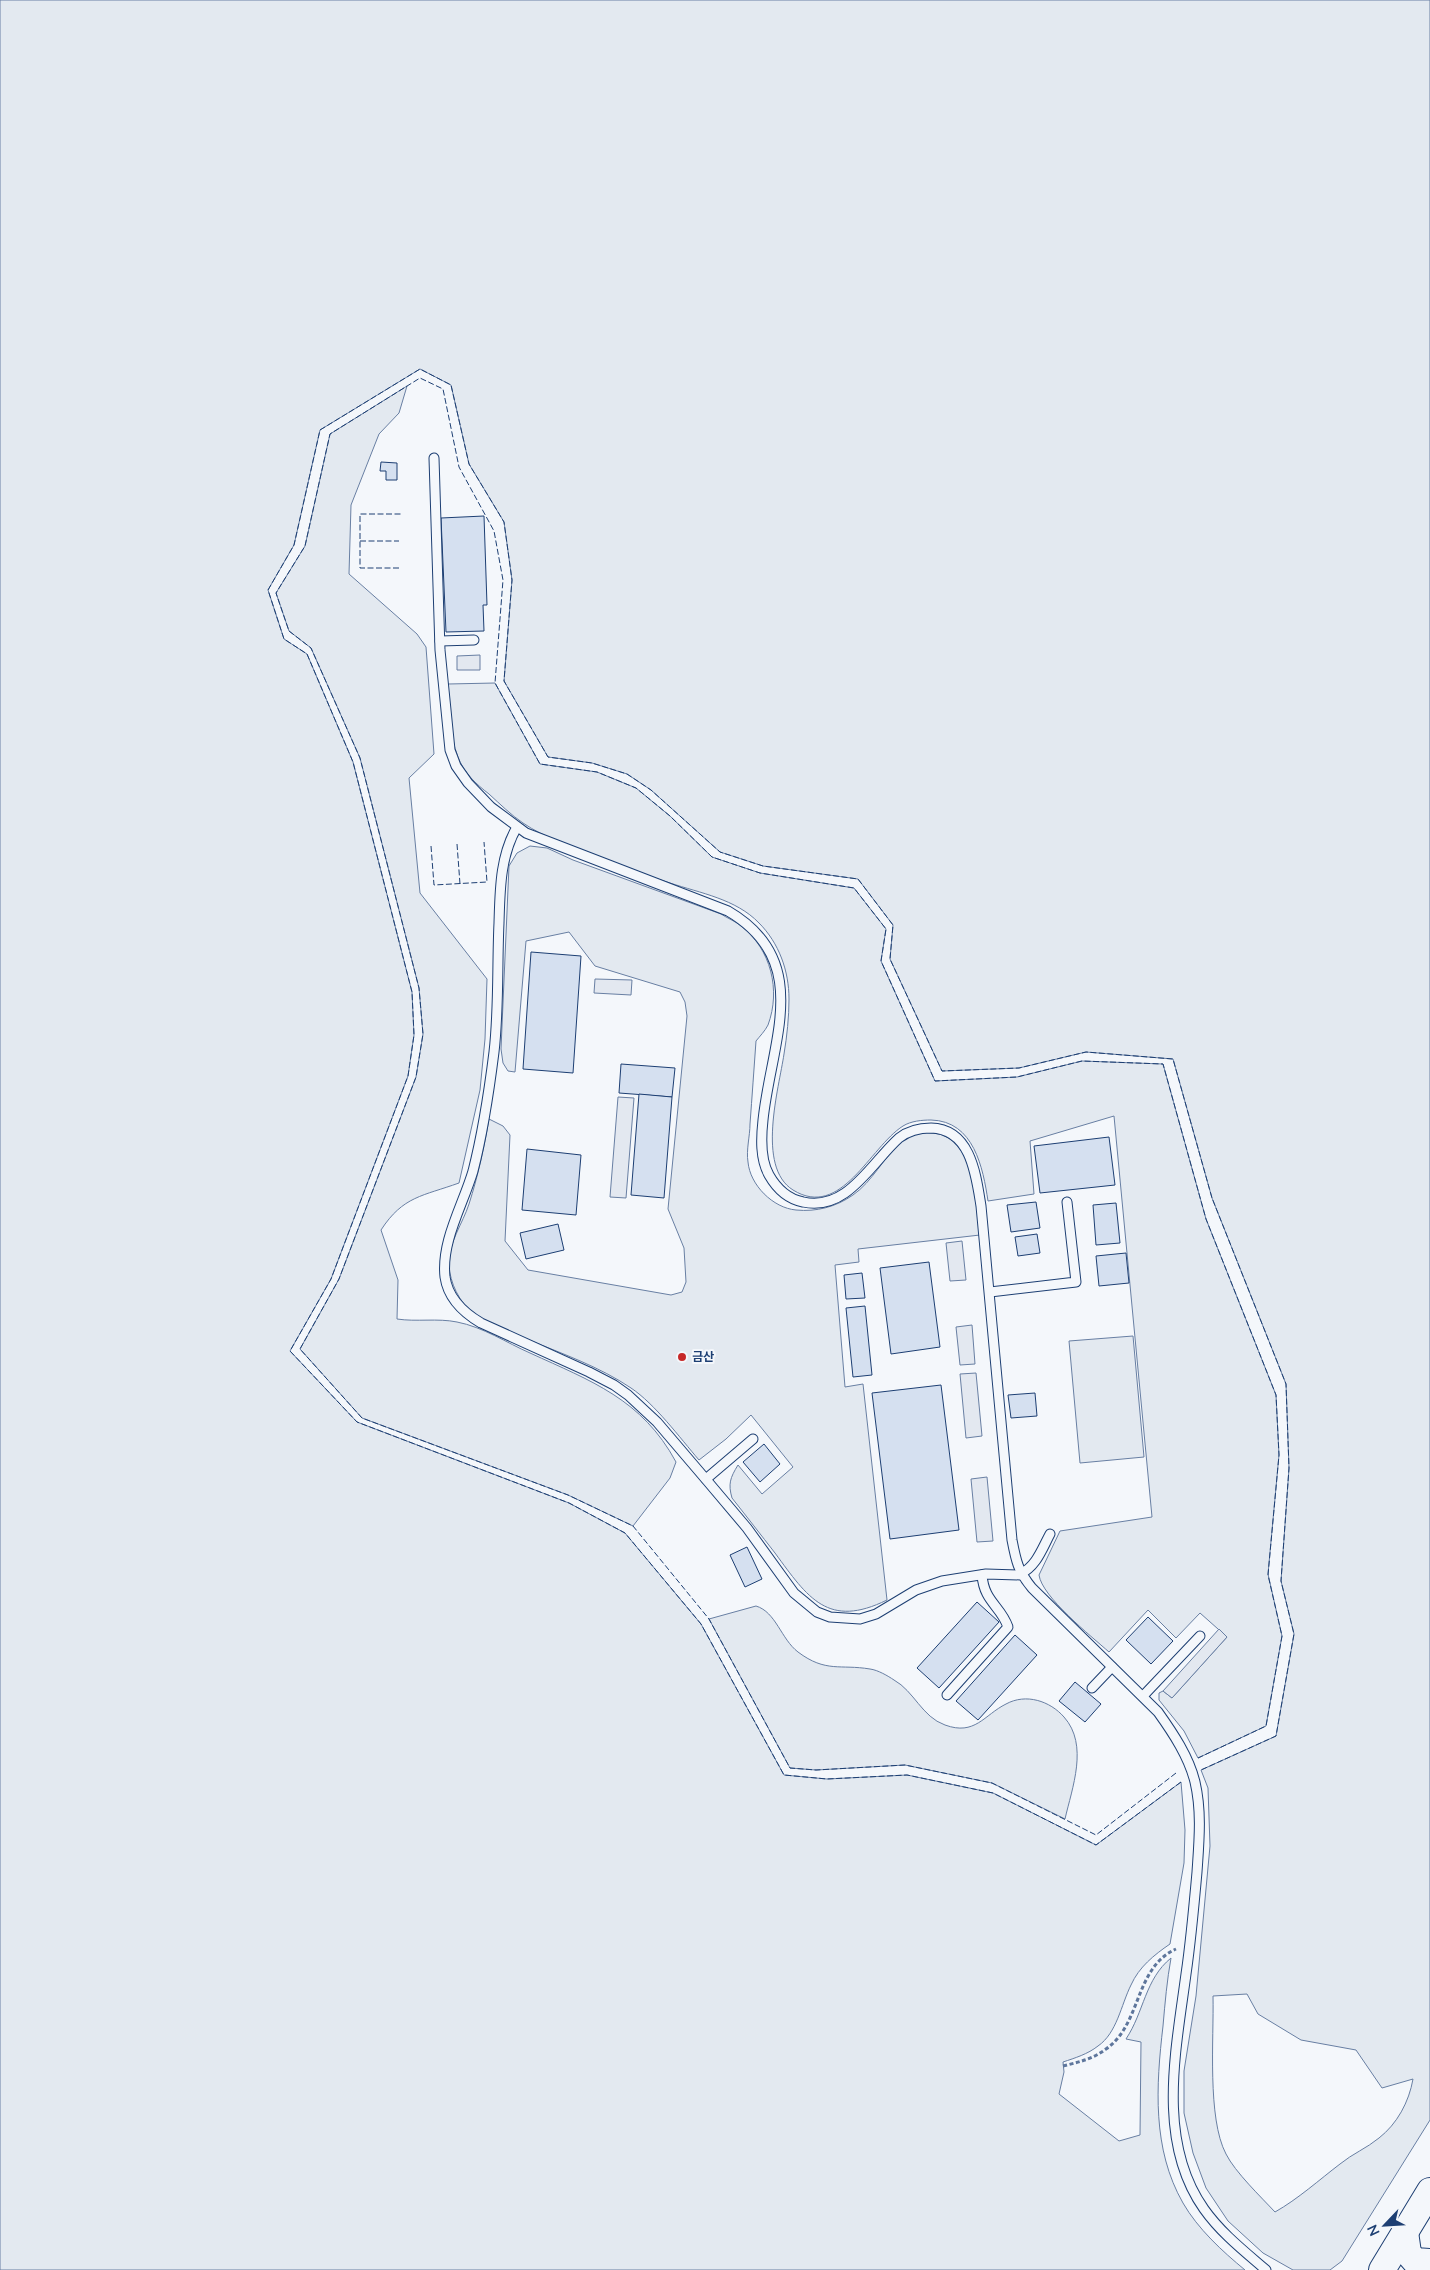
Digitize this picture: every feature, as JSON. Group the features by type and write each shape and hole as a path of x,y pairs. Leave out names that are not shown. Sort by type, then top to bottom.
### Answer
{"main road":[{"path":"1382,2270 1430,2191"},
{"path":"1405,2232 1408,2253 1415,2261 1430,2262"}],"lane":[{"path":"434,458 440,641 450,750 456,766 468,783 492,808 517,827 545,842 728,910 746,921 760,934 771,952 778,971 781,993 775,1048 764,1101 761,1136 762,1156 768,1174 778,1188 794,1200 814,1205 830,1201 848,1192 900,1137 924,1128 937,1128 950,1133 962,1142 970,1156 976,1176 990,1292 1012,1540 1021,1574 1142,1696 1174,1734 1194,1780 1200,1810 1199,1848 1174,2074 1173,2107 1176,2136 1182,2163 1204,2208 1220,2229 1266,2270"},
{"path":"440,641 474,640"},
{"path":"517,827 508,842 504,860 500,898 494,1050 486,1111 470,1179 446,1248 445,1278 457,1304 466,1314 505,1336 588,1372 614,1385 628,1395 657,1422 706,1479 747,1528 794,1593 817,1612 830,1617 860,1619 876,1614 916,1590 929,1585 963,1576 1021,1574 1033,1565 1050,1534"},
{"path":"990,1292 1076,1282 1068,1202"},
{"path":"706,1479 753,1439"},
{"path":"947,1694 1008,1628 1006,1621 987,1596 983,1587 982,1575"},
{"path":"1142,1696 1200,1636"},
{"path":"1092,1688 1112,1667"}],"path":[{"path":"1063,2066 1090,2059 1108,2048 1122,2032 1145,1980 1156,1963 1172,1951 1190,1943"}],"shaded area":[{"path":"0,0 1430,0 1430,2120 1342,2261 1330,2270 1293,2270 1263,2253 1228,2221 1206,2188 1193,2153 1184,2113 1184,2071 1196,1996 1210,1846 1208,1788 1201,1770 1276,1736 1294,1634 1281,1581 1289,1468 1286,1384 1212,1198 1173,1059 1086,1052 1019,1068 942,1071 890,959 893,925 858,879 763,866 720,852 651,790 627,774 592,763 548,757 504,681 512,580 504,522 469,464 451,385 420,369 320,430 294,545 268,590 284,639 307,654 353,762 412,992 414,1035 408,1076 331,1279 290,1351 357,1422 569,1503 625,1533 701,1624 784,1775 827,1779 907,1775 993,1793 1096,1845 1181,1782 1185,1830 1184,1863 1170,1944 1153,1957 1134,1979 1110,2034 1090,2051 1063,2062 1064,2072 1059,2094 1119,2141 1140,2135 1141,2042 1126,2039 1150,1986 1162,1966 1171,1958 1166,1992 1158,2094 1161,2139 1166,2161 1173,2182 1189,2213 1211,2239 1245,2270 0,2270","holes":["1247,1994 1258,2014 1301,2040 1356,2050 1382,2088 1413,2079 1409,2096 1401,2112 1385,2132 1374,2142 1345,2160 1275,2212 1242,2176 1226,2154 1220,2139 1214,2099 1213,1996"]},
{"path":"407,386 399,413 379,434 351,505 349,574 417,634 426,647 434,754 409,778 420,893 487,979 485,1039 480,1090 459,1183 424,1195 406,1204 397,1210 381,1230 398,1280 397,1319 450,1321 467,1324 594,1383 631,1407 662,1440 676,1462 670,1478 633,1526 568,1495 362,1418 300,1349 339,1279 416,1077 423,1034 419,988 360,758 311,648 289,631 276,593 305,546 330,434"},
{"path":"480,655 480,670 457,670 457,656"},
{"path":"495,683 540,764 597,772 636,788 670,816 712,857 760,873 854,888 886,929 881,961 935,1081 1017,1077 1082,1061 1163,1064 1206,1219 1276,1395 1279,1455 1268,1574 1282,1636 1266,1726 1198,1758 1184,1731 1159,1700 1159,1693 1163,1691 1172,1698 1227,1637 1200,1613 1176,1638 1148,1610 1109,1652 1058,1605 1042,1584 1039,1575 1060,1531 1152,1517 1114,1116 1030,1141 1034,1194 988,1201 979,1161 967,1137 957,1128 946,1122 931,1120 917,1121 903,1126 891,1136 854,1177 826,1196 810,1197 793,1190 782,1179 775,1164 773,1146 775,1106 786,1040 789,989 782,958 772,939 750,915 729,902 660,880 540,833 514,816 471,778 458,757 453,740 448,684"},
{"path":"530,846 547,848 573,860 721,914 741,926 760,946 771,971 773,998 772,1012 768,1025 756,1041 748,1157 753,1179 771,1200 779,1205 796,1210 826,1208 840,1203 860,1190 901,1142 912,1135 920,1133 929,1132 947,1137 958,1146 966,1159 975,1190 980,1235 858,1249 859,1262 835,1265 845,1387 863,1384 887,1600 867,1608 849,1611 834,1610 821,1604 798,1583 732,1498 730,1481 738,1465 762,1494 793,1467 751,1415 726,1439 699,1460 658,1412 631,1388 594,1367 487,1322 474,1314 456,1292 450,1272 449,1257 453,1241 472,1193 489,1119 503,1126 510,1135 505,1241 528,1270 671,1295 682,1292 686,1282 684,1248 668,1209 687,1016 685,1002 680,992 595,966 569,932 526,941 515,1072 508,1071 503,1063 501,1049 509,866 517,853"},
{"path":"595,979 632,980 631,995 594,993"},
{"path":"618,1097 634,1098 626,1198 610,1197"},
{"path":"962,1241 966,1280 950,1281 946,1243"},
{"path":"972,1325 975,1364 960,1365 956,1327"},
{"path":"1133,1336 1144,1457 1080,1463 1069,1341"},
{"path":"976,1373 982,1436 966,1438 960,1374"},
{"path":"987,1477 993,1541 977,1542 971,1479"},
{"path":"756,1606 769,1614 792,1647 808,1659 833,1667 870,1669 883,1673 901,1685 930,1716 945,1725 955,1728 972,1726 1006,1704 1022,1699 1037,1700 1058,1711 1072,1728 1076,1740 1077,1753 1074,1780 1065,1819 992,1783 905,1765 816,1770 790,1768 709,1619"},
{"path":"1219,1629 1227,1637 1172,1698 1163,1691"}],"building":[{"path":"381,462 397,463 397,480 386,480 386,471 380,471"},
{"path":"484,516 487,605 483,605 484,631 446,632 441,518"},
{"path":"531,952 581,956 573,1073 523,1069"},
{"path":"621,1064 675,1068 672,1097 619,1093"},
{"path":"639,1094 672,1097 664,1198 631,1195"},
{"path":"1109,1137 1115,1185 1040,1193 1034,1146"},
{"path":"527,1149 581,1155 576,1215 522,1210"},
{"path":"1036,1202 1040,1228 1011,1232 1007,1205"},
{"path":"1116,1203 1120,1243 1096,1245 1093,1205"},
{"path":"558,1224 564,1250 526,1259 520,1233"},
{"path":"1037,1234 1040,1253 1018,1256 1015,1237"},
{"path":"1126,1253 1129,1283 1099,1286 1096,1256"},
{"path":"929,1262 940,1347 891,1354 880,1268"},
{"path":"862,1273 865,1298 846,1299 844,1275"},
{"path":"865,1306 872,1375 853,1377 846,1308"},
{"path":"941,1385 959,1530 890,1539 872,1393"},
{"path":"1035,1393 1037,1416 1011,1418 1008,1395"},
{"path":"764,1444 780,1464 760,1482 743,1462"},
{"path":"747,1547 762,1579 745,1587 730,1555"},
{"path":"977,1602 999,1622 939,1688 917,1668"},
{"path":"1148,1617 1173,1641 1151,1664 1126,1640"},
{"path":"1015,1635 1037,1655 978,1720 956,1701"},
{"path":"1075,1682 1101,1704 1085,1722 1059,1701"}],"fence":[{"path":"1181,1782 1096,1845 993,1793 907,1775 827,1779 784,1775 701,1624 625,1533 569,1503 357,1422 290,1351 331,1279 408,1076 414,1035 412,992 353,762 307,654 284,639 268,590 294,545 320,430 420,369 451,385 469,464 504,522 512,580 504,681 548,757 592,763 627,774 651,790 720,852 763,866 858,879 893,925 890,959 942,1071 1019,1068 1086,1052 1173,1059 1212,1198 1286,1384 1289,1468 1281,1581 1294,1634 1276,1736 1201,1770"},
{"path":"1176,1773 1096,1835 992,1783 905,1765 816,1770 790,1768 709,1619 633,1526 568,1495 362,1418 300,1349 339,1279 416,1077 423,1034 419,988 360,758 311,648 289,631 276,593 305,546 330,434 420,378 443,389 459,467 494,531 503,580 495,683 540,764 597,772 636,788 670,816 712,857 760,873 854,888 886,929 881,961 935,1081 1017,1077 1082,1061 1163,1064 1206,1219 1276,1395 1279,1455 1268,1575 1282,1636 1266,1726 1198,1758"},
{"path":"399,568 360,568 360,514 401,514"},
{"path":"360,541 399,541"},
{"path":"431,846 434,885 487,882 484,842"},
{"path":"457,844 460,884"}],"place":[{"name":"금산","path":"682,1357"}]}
